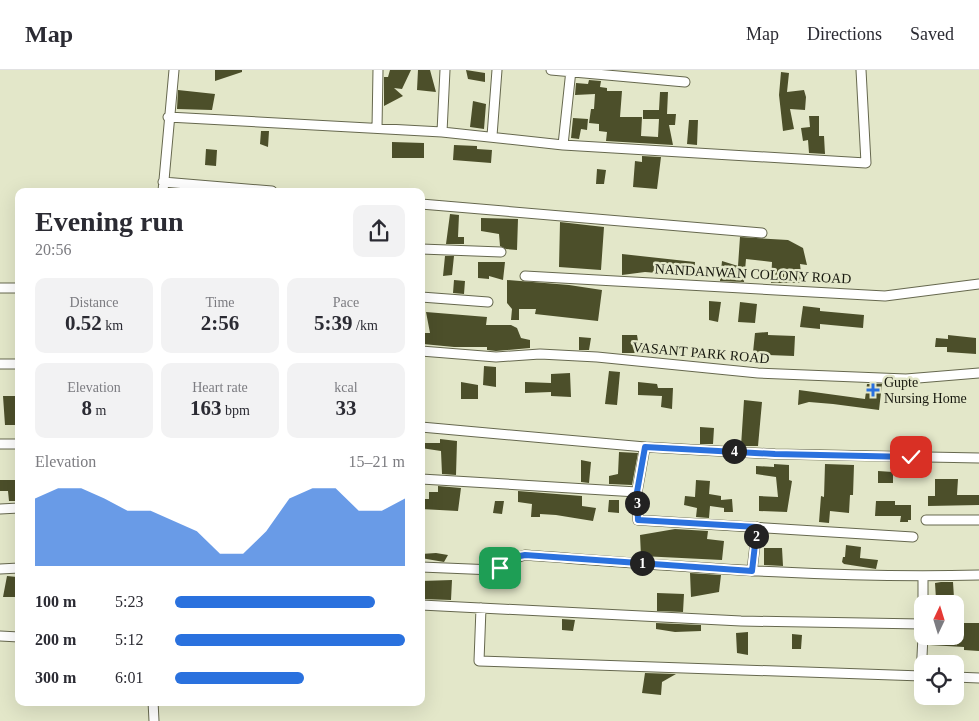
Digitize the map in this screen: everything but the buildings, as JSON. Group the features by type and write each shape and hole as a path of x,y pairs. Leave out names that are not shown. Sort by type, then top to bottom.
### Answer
{"street":[{"path":"174,70 168,117 163,187 190,188"},
{"path":"377,128 378,70"},
{"path":"442,132 445,70"},
{"path":"492,136 497,70"},
{"path":"550,70 685,82"},
{"path":"168,117 442,132 563,145 866,163 861,70"},
{"path":"563,145 571,71"},
{"path":"425,204 762,233"},
{"path":"425,248 501,252"},
{"name":"NANDANWAN COLONY ROAD","path":"525,276 885,296 979,284"},
{"path":"0,288 15,288"},
{"path":"425,297 488,302"},
{"name":"VASANT PARK ROAD","path":"425,351 496,357 540,354 597,357 758,373 906,378 979,373"},
{"path":"0,364 15,364"},
{"path":"425,427 645,447 775,454 979,458"},
{"path":"0,444 15,444"},
{"path":"645,447 637,492 638,520 913,536"},
{"path":"425,478 637,492"},
{"path":"0,509 15,508"},
{"path":"926,520 979,520"},
{"path":"752,571 757,527"},
{"path":"425,567 494,570 515,557 525,555 752,571 923,576 979,575"},
{"path":"0,569 15,568"},
{"path":"923,576 923,595"},
{"path":"425,605 741,621 914,624"},
{"path":"481,608 479,660 914,676"},
{"path":"0,636 15,637"},
{"path":"964,677 979,678"},
{"path":"153,706 154,721"}],"place":[{"name":"Gupte Nursing Home","path":"873,390"}],"route":[{"path":"500,568 515,557 525,555 752,571 757,527 638,520 637,492 645,447 775,454 911,457"}]}
